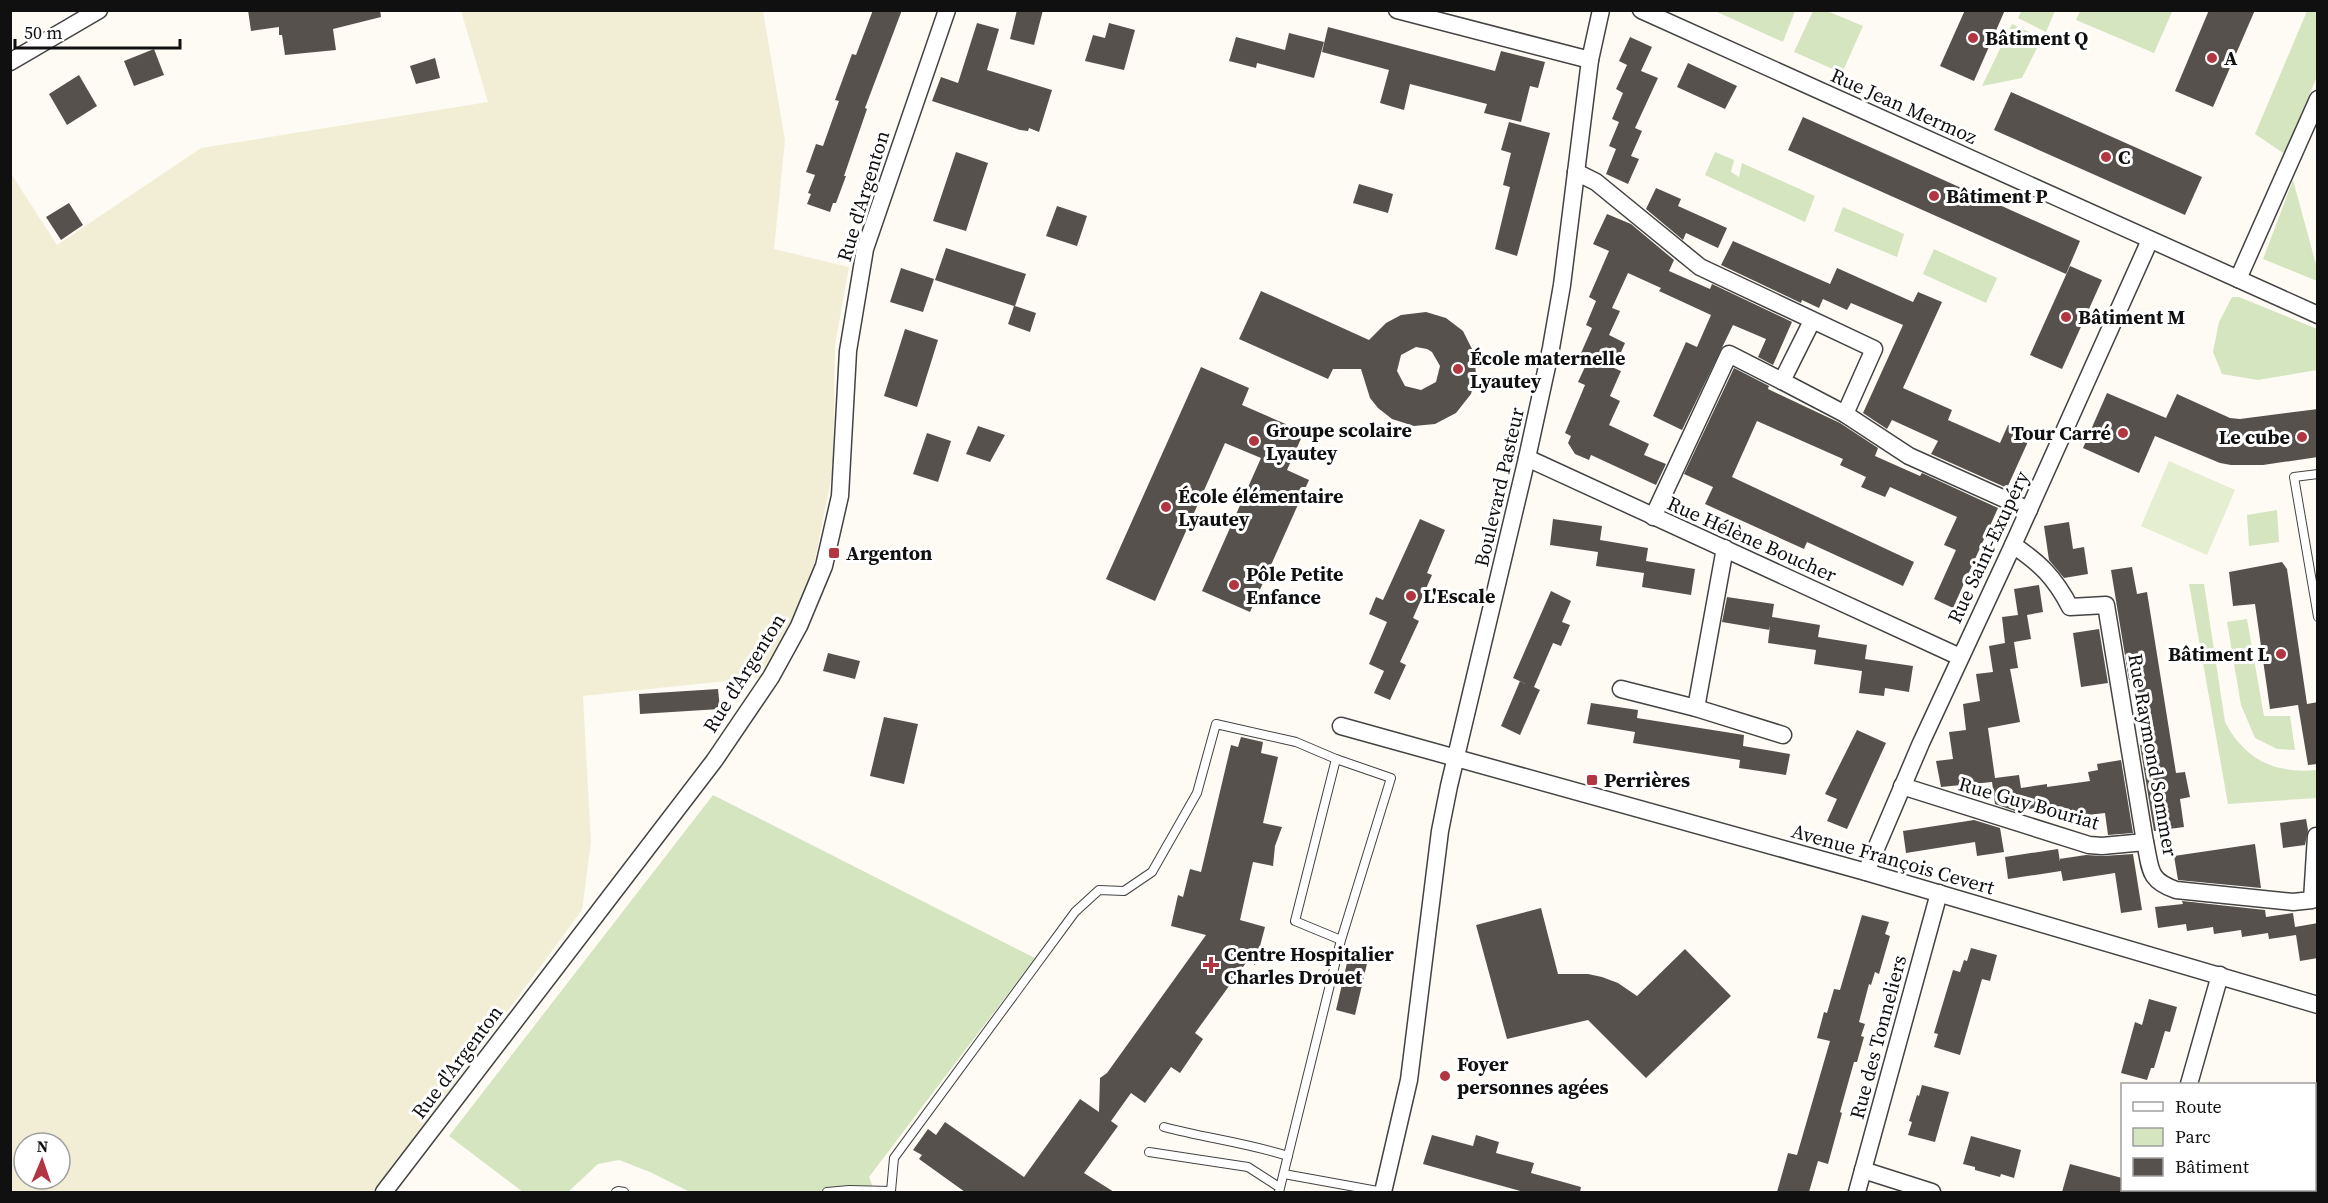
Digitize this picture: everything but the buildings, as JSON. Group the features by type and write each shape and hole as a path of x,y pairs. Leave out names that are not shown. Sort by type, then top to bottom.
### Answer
{"street":[{"path":"10,63 99,10"},
{"name":"Rue d'Argenton","path":"384,1192 714,761 771,677 799,626 824,566 840,496 848,351 865,249 947,10"},
{"path":"1397,10 1590,60"},
{"name":"Boulevard Pasteur","path":"1384,1192 1409,1080 1440,831 1551,348 1590,60 1601,10"},
{"name":"Rue Jean Mermoz","path":"1641,10 2318,315"},
{"path":"2238,279 2318,99"},
{"path":"1576,172 1596,182 1700,267 1874,349 1845,414"},
{"name":"Rue Saint-Exupéry","path":"1866,872 1902,786 2150,240"},
{"path":"1782,381 1812,321"},
{"path":"1653,517 1729,354 1845,414 1908,456 2029,510"},
{"name":"Rue Hélène Boucher","path":"1527,458 1960,657"},
{"name":"Rue Raymond Sommer","path":"2013,545 2042,565 2061,589 2070,607 2106,605 2145,842 2155,879 2162,885 2176,890 2293,902 2312,900 2316,836"},
{"path":"1696,708 1725,548"},
{"path":"1622,689 1696,708 1783,735"},
{"name":"Avenue François Cevert","path":"1341,726 1866,872 2318,1005"},
{"name":"Rue Guy Bouriat","path":"1902,786 2089,845 2145,842"},
{"name":"Rue des Tonneliers","path":"1857,1192 1939,893"},
{"path":"2189,1083 2220,975"},
{"path":"1863,1170 1932,1192"}],"lane":[{"path":"2318,474 2294,477 2318,617"},
{"path":"826,1192 849,1190 891,1192 894,1158 1075,912 1099,890 1124,891 1152,872 1197,793 1216,724 1296,742 1391,778 1341,940 1279,1190 1248,1167 1149,1152"},
{"path":"1336,759 1295,921 1341,940"},
{"path":"1164,1127 1262,1148 1288,1156"},
{"path":"1284,1173 1384,1192"},
{"path":"616,1192 624,1192"}],"shaded area":[{"path":"461,11 763,11 785,140 774,249 849,267 835,345 833,470 813,569 795,615 764,677 583,696 591,842 582,910 375,1192 11,1192 10,172 57,245 201,148 488,102"}],"green space":[{"path":"1795,10 1783,42 1715,11"},
{"path":"2022,10 2055,11 2046,32 2018,18"},
{"path":"1813,11 1827,11 1863,26 1842,73 1794,52"},
{"path":"2080,11 2172,12 2154,53 2076,20"},
{"path":"2307,11 2317,11 2317,76 2286,155 2255,134"},
{"path":"2012,24 2042,38 2022,78 1982,86"},
{"path":"1715,152 1734,160 1731,172 1739,177 1742,163 1815,196 1805,222 1705,175"},
{"path":"2293,180 2317,268 2317,281 2263,259"},
{"path":"1843,207 1904,234 1897,257 1834,231"},
{"path":"1934,249 1997,278 1986,303 1923,274"},
{"path":"2232,297 2239,297 2317,329 2317,370 2258,380 2222,374 2213,352 2219,322"},
{"path":"2169,461 2235,490 2207,555 2141,526"},
{"path":"2277,510 2279,542 2249,546 2247,515"},
{"path":"2189,584 2204,584 2225,722 2242,746 2263,762 2288,770 2317,770 2317,798 2228,804"},
{"path":"2247,619 2264,716 2290,716 2295,750 2277,749 2255,738 2241,705 2227,622"},
{"path":"713,795 1035,958 869,1177 875,1192 690,1192 619,1160 598,1164 568,1192 523,1192 449,1136"}],"place":[{"name":"Bâtiment Q","path":"1973,38"},
{"name":"A","path":"2212,58"},
{"name":"C","path":"2106,157"},
{"name":"Bâtiment P","path":"1934,196"},
{"name":"Bâtiment M","path":"2066,317"},
{"name":"École maternelle Lyautey","path":"1458,369"},
{"name":"Tour Carré","path":"2123,433"},
{"name":"Le cube","path":"2302,437"},
{"name":"Groupe scolaire Lyautey","path":"1254,441"},
{"name":"École élémentaire Lyautey","path":"1166,507"},
{"name":"Argenton","path":"834,553"},
{"name":"Pôle Petite Enfance","path":"1234,585"},
{"name":"L'Escale","path":"1411,596"},
{"name":"Bâtiment L","path":"2281,654"},
{"name":"Perrières","path":"1592,780"},
{"name":"Centre Hospitalier Charles Drouet","path":"1211,965"},
{"name":"Foyer personnes agées","path":"1445,1076"}]}
